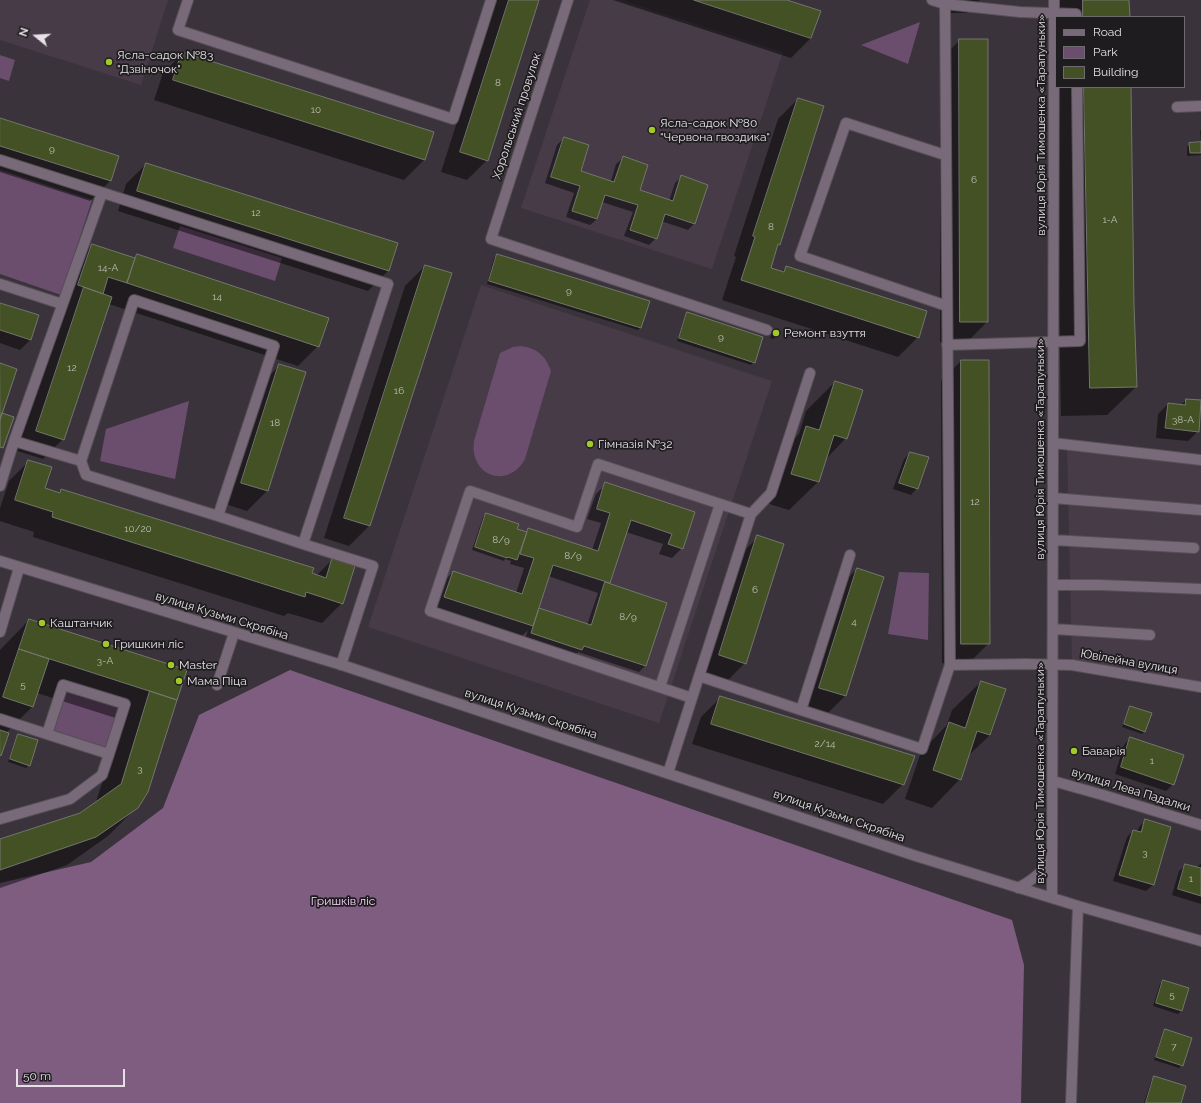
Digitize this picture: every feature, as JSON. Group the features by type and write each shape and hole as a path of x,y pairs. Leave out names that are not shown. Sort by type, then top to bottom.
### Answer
{"street":[{"path":"188,0 178,30 453,119 491,0"},
{"name":"Хорольський провулок","path":"568,0 491,239 767,330"},
{"path":"932,0 945,4 1020,12 1076,14 1076,16"},
{"name":"вулиця Юрія Тимошенка «Тарапуньки»","path":"1052,898 1054,0"},
{"path":"699,676 922,749 950,666 946,306 945,4"},
{"path":"947,345 1080,341 1077,88"},
{"path":"1177,107 1201,106"},
{"path":"945,155 846,122 800,256 946,306"},
{"path":"0,160 388,284 304,544"},
{"path":"0,486 14,441 102,192"},
{"path":"0,284 62,304"},
{"path":"218,516 274,346 134,300 81,461 86,475 373,566 341,665"},
{"path":"668,772 751,514 771,493 810,373"},
{"path":"14,441 81,461"},
{"path":"1053,443 1201,460"},
{"path":"692,698 430,611 470,491 577,527 598,464 751,514"},
{"path":"1053,498 1201,510"},
{"path":"660,687 720,504"},
{"path":"1053,540 1194,548"},
{"path":"801,710 850,555"},
{"name":"вулиця Кузьми Скрябіна","path":"0,562 341,665 668,772 916,856 1078,906 1201,941"},
{"path":"0,632 19,568"},
{"path":"1053,585 1100,585 1201,589"},
{"path":"1053,629 1150,634"},
{"path":"217,685 234,633"},
{"name":"Ювілейна вулиця","path":"950,666 1072,665 1201,687"},
{"path":"0,819 70,799 102,776 125,704 63,685 48,734"},
{"path":"0,719 109,754"},
{"name":"вулиця Лева Падалки","path":"1053,781 1103,794 1201,825"},
{"path":"1018,888 1029,882 1045,867 1052,857 1053,852"},
{"path":"1071,1103 1078,906"}],"shaded area":[{"name":"Ясла-садок №83 \"Дзвіночок\"","path":"0,0 168,0 141,85 0,40"},
{"name":"Ясла-садок №80 \"Червона гвоздика\"","path":"590,0 622,0 783,52 712,269 521,208"},
{"name":"Гімназія №32","path":"481,285 772,381 659,723 368,627"},
{"path":"1067,445 1201,455 1201,687 1072,665"}],"green space":[{"path":"920,22 908,64 861,45"},
{"path":"0,55 15,60 9,81 0,78"},
{"path":"0,170 92,200 61,295 0,274"},
{"path":"180,226 282,258 275,281 173,248"},
{"path":"521,346 532,349 544,357 551,371 525,459 518,469 509,474 500,476 491,475 483,470 477,463 474,453 474,441 500,353 513,347"},
{"path":"189,401 175,479 100,461 106,429"},
{"path":"899,572 929,573 928,640 888,634"},
{"name":"Гришків ліс","path":"290,670 1012,920 1024,965 1021,1103 0,1103 0,883 91,862 163,808 199,715"},
{"path":"64,686 123,705 108,751 49,733"}],"building":[{"path":"509,0 539,0 488,161 460,152"},
{"path":"694,0 787,0 821,11 811,38"},
{"path":"1083,0 1129,0 1130,16 1083,16"},
{"path":"959,39 988,39 988,322 960,322"},
{"path":"182,52 434,132 425,160 173,80"},
{"path":"1084,88 1131,88 1134,305 1137,387 1090,388"},
{"path":"798,98 824,106 780,245 778,244 771,268 784,272 786,266 927,311 919,338 741,280 755,237 753,236"},
{"path":"0,118 119,156 111,181 0,146"},
{"path":"564,137 589,145 581,171 614,182 623,156 648,165 640,190 673,201 681,175 708,185 695,224 665,214 657,239 630,230 638,205 605,195 597,219 572,211 580,186 551,177"},
{"path":"1201,142 1201,153 1190,153 1189,143"},
{"path":"146,163 398,243 389,271 137,191"},
{"path":"92,244 135,258 127,283 108,277 103,294 78,285"},
{"path":"137,254 329,318 319,347 127,283"},
{"path":"497,254 650,301 641,328 489,281"},
{"path":"425,265 452,273 370,526 344,518"},
{"path":"84,287 112,297 64,440 36,431"},
{"path":"0,303 39,315 31,340 0,330"},
{"path":"687,312 763,337 755,363 679,338"},
{"name":"Ремонт взуття","path":"774,329 778,330 776,336 773,335"},
{"path":"961,360 989,360 990,644 961,644"},
{"path":"0,363 17,369 0,420"},
{"path":"279,364 306,372 268,491 241,483"},
{"path":"835,381 863,390 847,439 834,435 819,482 791,474 806,426 819,430"},
{"path":"1186,399 1201,400 1199,432 1165,428 1168,403 1185,405"},
{"path":"2,413 14,417 3,448 0,447 0,420"},
{"path":"910,452 929,457 918,489 899,483"},
{"path":"28,460 52,467 45,488 60,493 61,489 314,568 312,573 326,578 332,558 355,566 343,604 306,592 305,597 52,517 53,512 15,500"},
{"path":"605,482 695,512 683,549 668,544 672,534 631,520 610,583 553,565 533,626 444,597 453,571 522,594 534,558 520,554 528,528 598,551 610,513 597,509"},
{"path":"486,513 519,524 517,529 527,532 517,560 475,547"},
{"path":"757,535 784,544 746,664 719,655"},
{"path":"857,568 884,577 846,696 819,688"},
{"path":"605,582 667,603 646,666 584,646 582,650 531,633 539,608 591,625"},
{"path":"29,619 187,670 177,700 19,649"},
{"path":"19,649 49,659 33,707 3,697"},
{"path":"981,681 1006,689 990,735 977,731 961,780 933,770 949,722 965,728"},
{"path":"150,691 177,700 148,792 138,808 96,837 0,870 0,839 80,813 121,784"},
{"path":"720,696 915,756 904,785 711,724"},
{"path":"1130,706 1152,713 1145,732 1124,724"},
{"path":"0,730 9,733 1,756 0,755"},
{"path":"18,734 38,740 30,766 10,759"},
{"path":"1130,737 1184,755 1174,785 1121,767"},
{"path":"1145,819 1171,827 1154,885 1119,875 1133,830 1141,832"},
{"path":"1185,864 1201,868 1201,896 1178,889"},
{"path":"1163,980 1189,988 1182,1011 1156,1003"},
{"path":"1165,1029 1192,1038 1183,1066 1156,1057"},
{"path":"1154,1076 1186,1086 1181,1103 1146,1103"}],"place":[{"name":"Ясла-садок №83 \"Дзвіночок\"","path":"109,62"},
{"name":"Ясла-садок №80 \"Червона гвоздика\"","path":"652,130"},
{"name":"Ремонт взуття","path":"776,333"},
{"name":"Гімназія №32","path":"590,444"},
{"name":"Каштанчик","path":"42,623"},
{"name":"Гришкин ліс","path":"106,644"},
{"name":"Master","path":"171,665"},
{"name":"Мама Піца","path":"179,681"},
{"name":"Баварія","path":"1074,751"}]}
